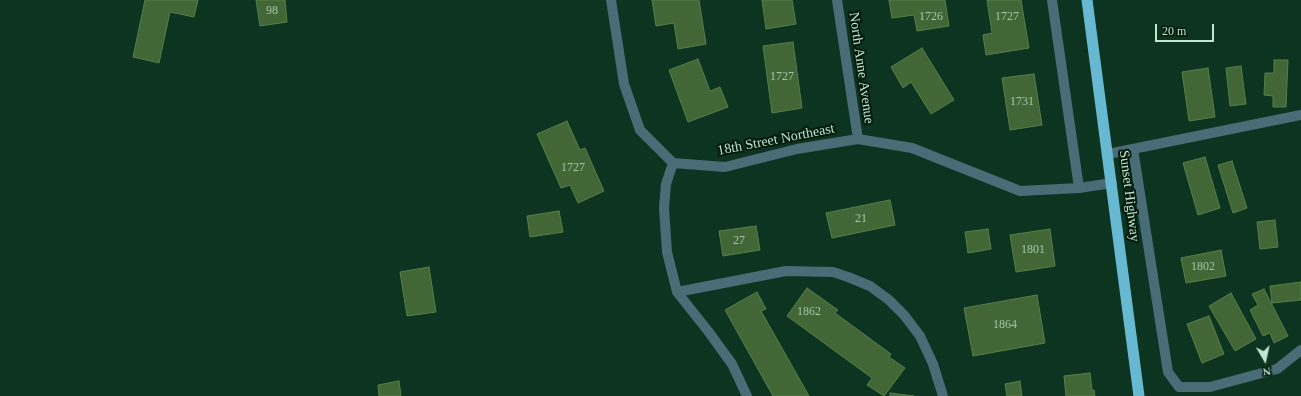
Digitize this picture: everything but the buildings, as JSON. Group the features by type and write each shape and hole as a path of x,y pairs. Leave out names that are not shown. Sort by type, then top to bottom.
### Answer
{"highway":[{"name":"Sunset Highway","path":"1087,0 1139,396"}],"street":[{"path":"611,0 624,84 640,130 673,163 666,184 664,208 667,252 677,292 732,364 747,396"},
{"name":"North Anne Avenue","path":"837,0 858,140"},
{"path":"1052,0 1079,188"},
{"path":"1108,154 1301,115"},
{"name":"18th Street Northeast","path":"673,163 725,167 796,149 858,140 912,148 1020,191 1079,188 1112,183"},
{"path":"1133,149 1168,372 1179,387 1210,386 1277,369 1301,350"},
{"path":"677,292 786,271 833,272 848,277 870,286 889,300 904,315 920,336 943,396"}]}
